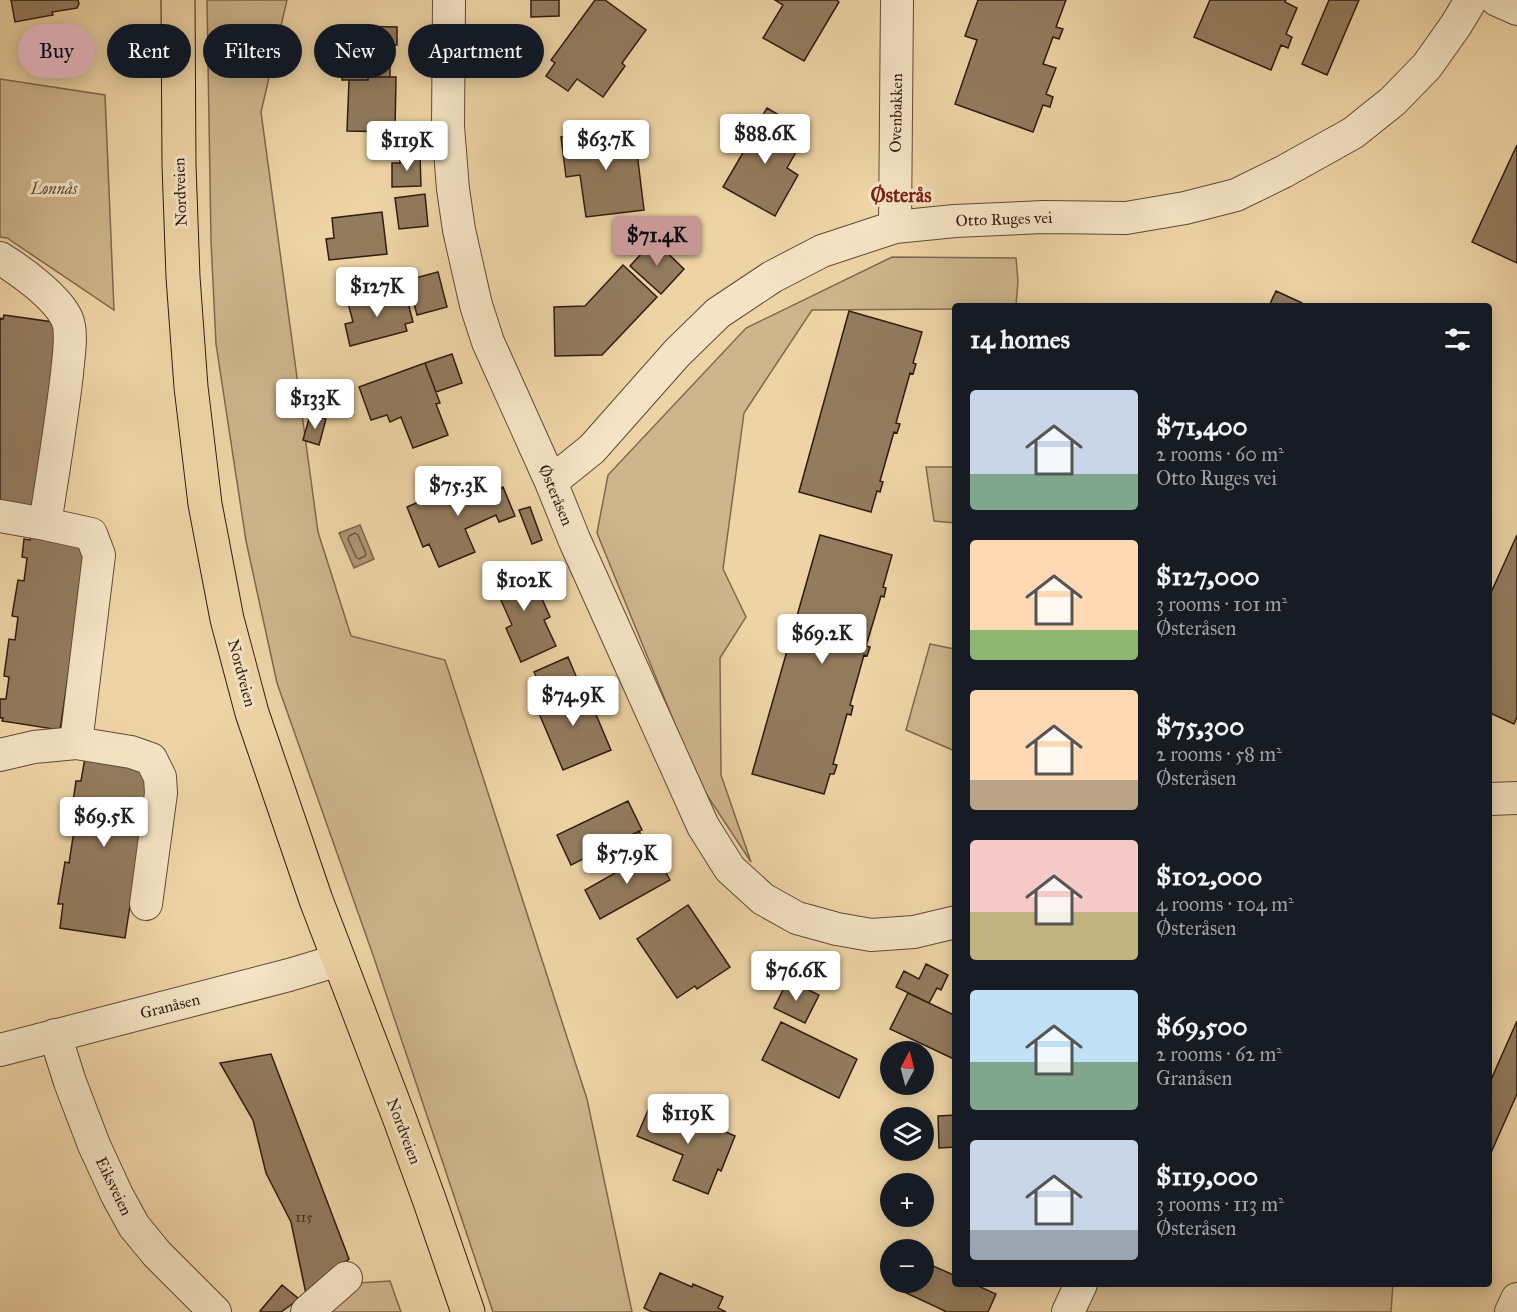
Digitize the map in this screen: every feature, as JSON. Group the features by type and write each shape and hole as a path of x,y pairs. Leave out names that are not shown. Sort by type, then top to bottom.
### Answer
{"main road":[{"name":"Nordveien","path":"178,0 179,165 183,277 191,387 205,504 227,619 252,713 316,900 422,1179 468,1312"}],"street":[{"name":"Østeråsen","path":"449,0 448,126 453,189 459,230 476,305 488,342 703,826 730,869 763,899 797,918 837,929 871,934 914,932 952,923"},
{"name":"Ovenbakken","path":"895,227 897,0"},
{"name":"Otto Ruges vei","path":"551,482 592,449 676,353 718,313 772,277 822,251 895,227 988,219 1126,218 1185,208 1236,195 1353,134 1393,101 1427,66 1471,0"},
{"path":"1497,0 1517,9"},
{"path":"0,258 17,268 57,303 68,321 70,343 61,425 45,524"},
{"path":"0,516 91,534 99,555 76,742"},
{"path":"0,755 34,747 76,742 131,752 151,759 160,777 161,793 146,904"},
{"path":"1492,799 1517,798"},
{"name":"Granåsen","path":"0,1050 339,960"},
{"name":"Eiksveien","path":"55,1035 94,1145 134,1226 157,1254 215,1312"},
{"path":"307,1312 346,1278"},
{"path":"1068,1312 1080,1287"},
{"path":"1511,1312 1517,1299"}],"green space":[{"path":"207,0 287,0 281,24 207,24"},
{"path":"208,78 269,78 261,112 318,532 351,636 445,660 587,1099 632,1312 493,1312 373,955 277,683 246,541 216,344 211,241"},
{"name":"Lønnås","path":"0,79 105,95 114,310 7,238 0,237"},
{"path":"892,257 1016,258 1018,281 1016,303 952,303 952,309 812,310 744,413 723,569 746,617 720,658 721,775 751,862 699,783 597,533 608,475 746,328"},
{"path":"926,467 952,467 952,523 934,521"},
{"path":"930,644 952,648 952,750 906,730"},
{"path":"390,1281 401,1312 324,1312 359,1283"},
{"path":"1092,1287 1393,1287 1391,1312 1083,1312"}],"water":[{"path":"360,525 374,559 354,568 339,533"}],"building":[{"path":"11,0 78,0 79,4 77,8 52,12 53,15 15,22"},
{"path":"531,0 559,0 559,16 531,17"},
{"path":"595,0 605,0 646,30 622,63 625,66 603,97 577,79 568,91 546,76 555,63 551,60"},
{"path":"775,0 837,0 839,2 804,61 763,38 783,5"},
{"path":"978,0 1066,0 1056,27 1063,29 1059,39 1053,37 1043,64 1056,68 1046,94 1053,97 1050,107 1043,105 1033,132 955,104 977,40 965,36"},
{"path":"1210,0 1286,0 1285,2 1297,8 1286,34 1292,37 1288,48 1281,45 1271,70 1194,37"},
{"path":"1329,0 1359,0 1327,75 1302,64"},
{"path":"342,78 368,78 368,80 342,80"},
{"path":"368,78 396,78 395,132 347,131 349,80 368,80"},
{"path":"767,108 789,121 781,134 800,145 787,168 798,175 775,216 723,187 744,151 739,149 756,120 759,121"},
{"path":"634,128 644,210 586,217 580,175 566,177 561,137"},
{"path":"1517,145 1517,263 1472,242"},
{"path":"400,155 420,155 421,186 392,187 392,163 400,163"},
{"path":"425,194 428,226 399,229 395,198"},
{"path":"382,212 387,254 329,260 326,239 334,238 332,218"},
{"path":"654,240 684,269 661,294 630,266"},
{"path":"623,265 657,297 602,355 555,356 554,307 585,306"},
{"path":"438,272 447,307 417,315 408,280"},
{"path":"396,290 400,305 408,303 413,322 405,324 407,331 350,346 345,324 353,322 348,303"},
{"path":"1276,291 1302,303 1270,303"},
{"path":"849,311 922,332 913,363 916,364 913,374 910,373 896,423 900,424 897,433 894,432 880,481 883,482 880,492 877,491 871,512 799,492"},
{"path":"4,315 60,323 33,509 0,504 0,318 3,319"},
{"path":"452,354 462,383 436,392 425,363"},
{"path":"425,363 440,403 436,404 448,435 413,448 401,417 390,422 387,415 371,420 359,387"},
{"path":"310,415 326,419 319,445 303,440"},
{"path":"487,473 495,491 503,487 515,516 499,522 496,515 465,529 475,552 439,567 429,544 423,547 407,507"},
{"path":"530,507 542,540 532,544 519,510"},
{"path":"820,535 892,555 883,587 886,588 884,597 881,596 866,646 870,647 867,656 864,655 850,705 853,706 851,715 847,714 833,764 837,765 834,774 830,774 824,794 752,774"},
{"path":"1517,535 1517,717 1514,724 1492,714 1492,591"},
{"path":"31,536 88,544 60,730 2,721 3,718 0,718 0,699 6,699 9,677 4,676 9,639 15,640 18,617 12,616 18,580 24,581 27,558 22,557 24,539 30,540"},
{"path":"526,563 550,617 544,620 556,646 521,662 506,628 512,625 491,578"},
{"path":"568,657 576,676 543,691 534,672"},
{"path":"583,684 611,750 563,770 535,704"},
{"path":"85,758 151,768 125,938 60,928 63,904 58,904 65,862 69,863 75,824 70,823 76,781 81,781"},
{"path":"628,801 642,830 571,865 557,835"},
{"path":"639,831 650,853 621,870 609,846"},
{"path":"654,851 670,880 600,919 585,890"},
{"path":"688,905 730,967 697,989 695,986 677,998 637,939"},
{"path":"926,964 948,975 941,990 937,988 929,1003 896,987 904,971 919,979"},
{"path":"788,980 819,995 805,1023 774,1008"},
{"path":"908,993 952,1014 952,1058 934,1050 934,1041 916,1041 890,1029"},
{"path":"1517,1021 1517,1094 1492,1150 1492,1077"},
{"path":"781,1022 857,1059 839,1098 762,1060"},
{"path":"271,1054 349,1259 306,1294 291,1222 266,1173 253,1120 220,1063"},
{"path":"652,1101 735,1136 721,1171 718,1169 708,1194 673,1180 683,1155 637,1136"},
{"path":"952,1115 952,1147 939,1148 938,1116"},
{"path":"934,1266 952,1274 952,1287 981,1287 996,1294 988,1312 945,1311 906,1293 934,1293"},
{"path":"660,1273 723,1297 718,1308 726,1312 652,1312 644,1308"},
{"path":"282,1285 299,1299 281,1312 261,1312 260,1311"}],"district":[{"name":"Østerås","path":"901,195"}]}
